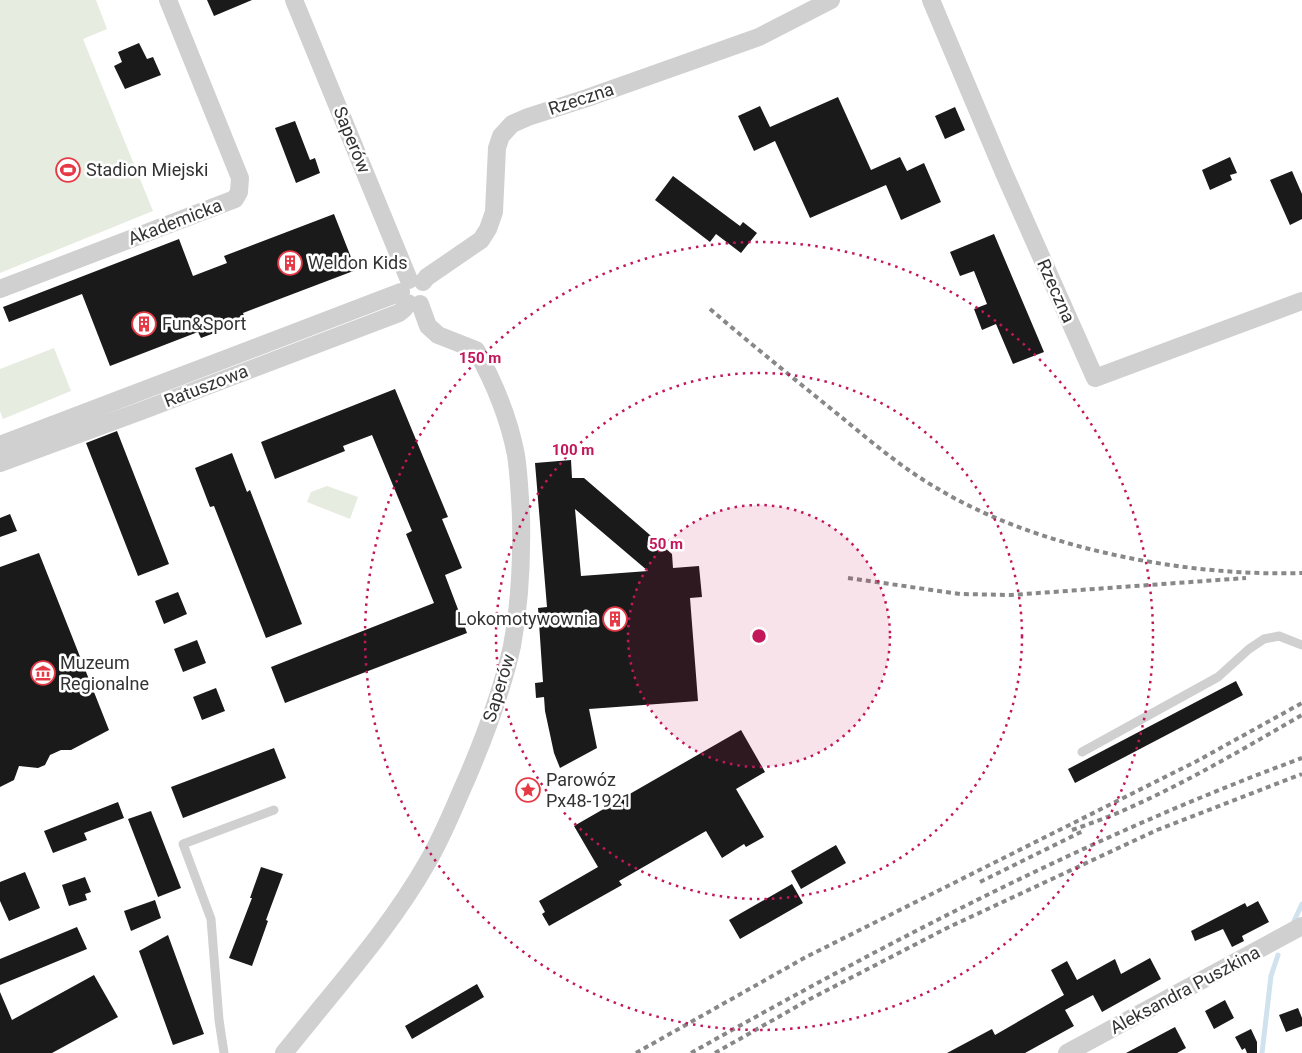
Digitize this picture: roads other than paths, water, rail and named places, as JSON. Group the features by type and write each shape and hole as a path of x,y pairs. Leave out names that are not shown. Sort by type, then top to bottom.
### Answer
{"street":[{"name":"Akademicka","path":"0,289 235,199 239,192 240,178 168,0"},
{"name":"Saperów","path":"284,1053 359,962 398,910 444,832 477,753 499,693 511,647 520,580 521,537 516,456 510,430 486,368 476,350 438,336 428,326 412,292 294,0"},
{"name":"Rzeczna","path":"412,292 427,277 481,240 488,229 494,212 498,148 501,136 512,124 759,37 832,0"},
{"name":"Rzeczna","path":"931,0 1095,378 1302,301"},
{"name":"Ratuszowa","path":"0,445 412,292"},
{"name":"Ratuszowa","path":"0,463 399,313 404,309 412,292"},
{"name":"Aleksandra Puszkina","path":"1067,1053 1302,926"}],"lane":[{"path":"1082,752 1218,677 1252,646 1264,639 1278,636 1302,644"},
{"path":"224,1053 219,1020 212,919 183,844 274,810"}],"waterway":[{"path":"1294,921 1302,904"},
{"path":"1262,1053 1271,976 1278,955"}],"railway":[{"path":"710,309 896,461 935,487 974,508 1018,527 1064,542 1161,564 1210,570 1302,573"},
{"path":"848,578 960,594 1011,595 1246,578"},
{"path":"636,1053 806,957 1197,761 1302,703"},
{"path":"1072,830 1145,801 1213,766 1302,715"},
{"path":"691,1053 915,931 1067,856 1145,821 1302,758"},
{"path":"715,1053 810,999 947,928 1157,830 1302,774"},
{"path":"980,882 1083,831"}],"place":[{"name":"Stadion Miejski","path":"68,170"},
{"name":"Weldon Kids","path":"290,263"},
{"name":"Fun&Sport","path":"144,324"},
{"name":"Lokomotywownia","path":"615,619"},
{"name":"Muzeum Regionalne","path":"43,673"},
{"name":"Parowóz Px48-1921","path":"528,790"}]}
